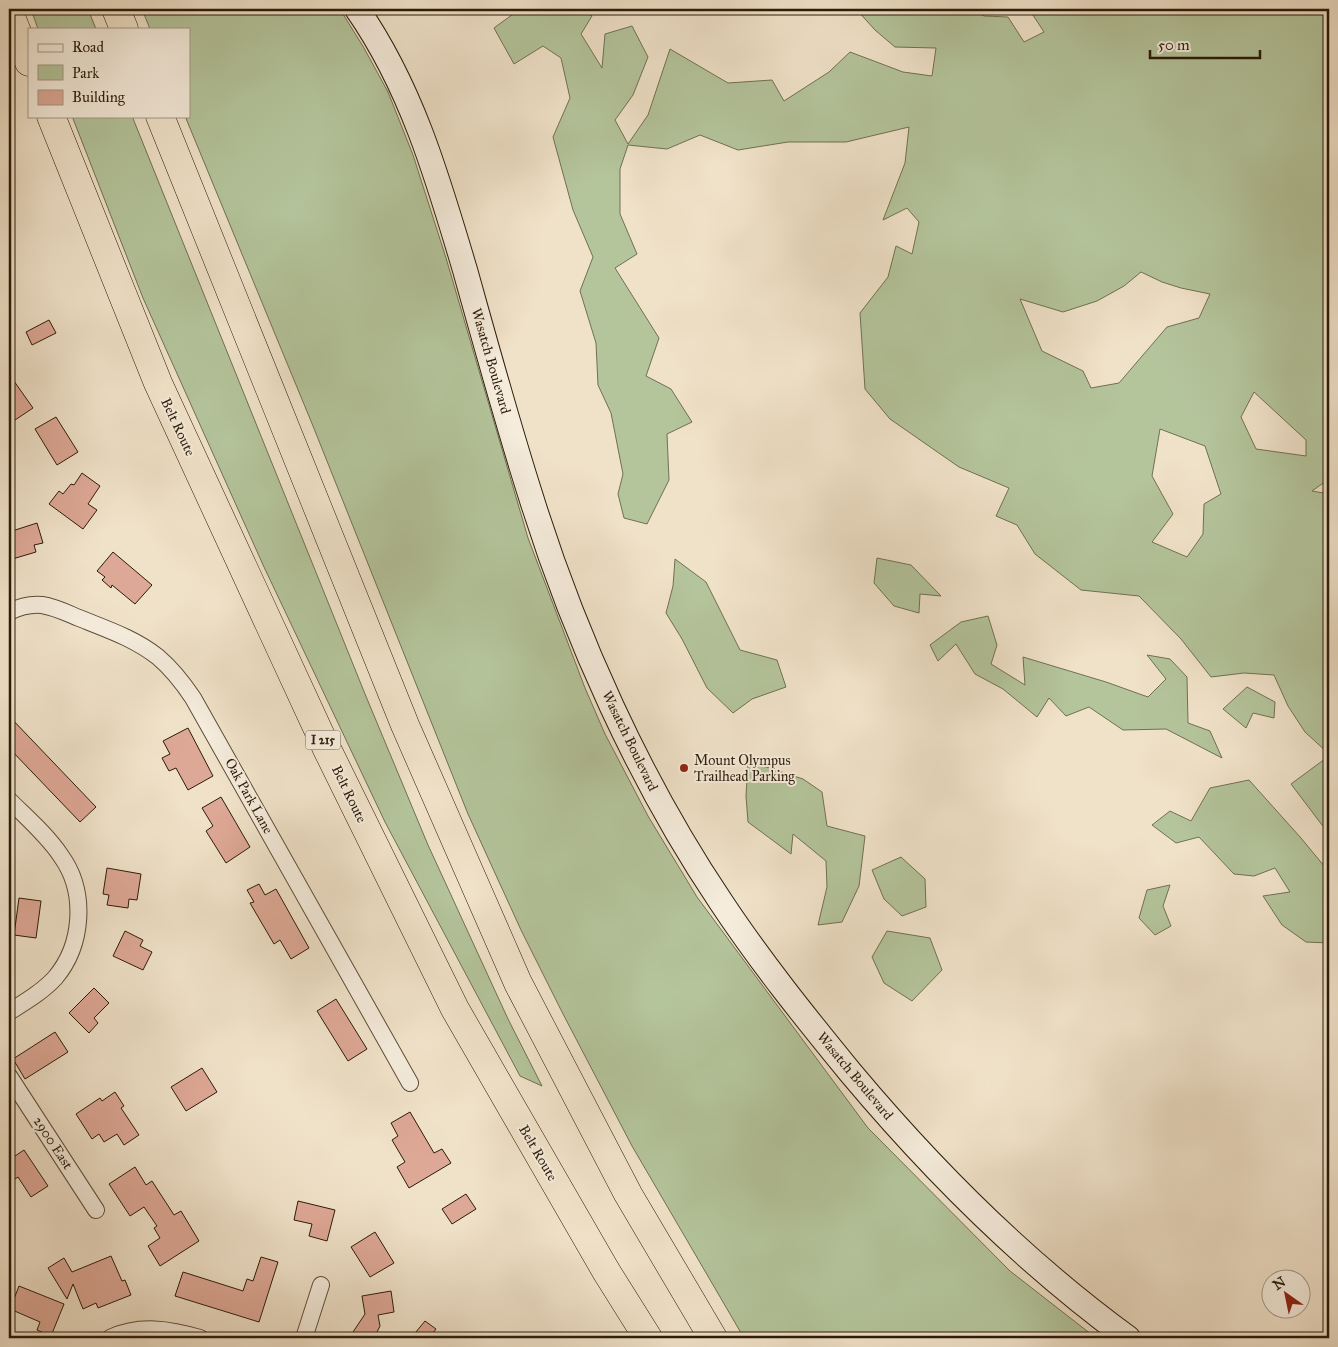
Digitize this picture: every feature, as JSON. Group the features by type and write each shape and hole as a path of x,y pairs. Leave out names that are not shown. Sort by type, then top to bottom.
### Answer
{"highway":[{"path":"116,9 124,28"},
{"path":"9,12 28,60"},
{"name":"Belt Route","path":"52,118 158,382 326,747 455,1009 606,1271 648,1338"},
{"path":"161,118 405,725 518,983 628,1194 713,1338"}],"street":[{"name":"Wasatch Boulevard","path":"357,9 378,41 400,82 428,149 532,499 570,606 600,680 684,844 721,904 750,943 823,1039 890,1118 938,1171 988,1220 1066,1290 1128,1338"},
{"name":"Oak Park Lane","path":"9,612 32,605 49,606 112,631 146,648 183,682 410,1083"},
{"path":"9,800 62,857 73,879 78,904 77,931 74,944 62,968 46,987 9,1012"},
{"name":"2900 East","path":"9,1076 96,1210"},
{"path":"304,1338 321,1285"},
{"path":"110,1338 127,1332 154,1329 178,1332 200,1338"}],"green space":[{"path":"31,9 88,9 96,28 38,28"},
{"path":"142,9 339,9 343,14 388,92 413,155 446,258 528,538 585,688 605,734 648,816 697,897 868,1128 1010,1271 1096,1338 744,1338 632,1146 521,930 468,814 313,426 186,118 190,118 190,28 150,28"},
{"path":"520,9 582,9 592,16 581,34 602,68 605,34 632,26 648,57 633,95 615,120 628,144 648,115 670,49 728,83 772,80 784,101 829,72 850,52 903,72 932,76 936,48 895,47 875,30 856,9 973,9 984,16 1008,17 1024,42 1044,32 1029,9 1329,9 1329,479 1312,491 1329,494 1329,754 1305,732 1288,706 1274,675 1244,673 1211,677 1181,639 1139,596 1081,590 1035,554 1017,525 996,516 1009,488 959,467 890,419 865,389 860,313 888,277 896,246 912,254 919,222 907,208 883,220 905,163 909,127 846,142 788,142 738,150 700,135 667,149 628,145 620,169 620,214 637,254 615,268 659,338 646,376 671,389 692,422 667,434 669,480 647,524 624,518 618,494 623,474 611,413 598,385 596,343 580,291 593,257 573,210 553,137 570,98 561,58 543,46 514,64 494,28","holes":["1141,272 1162,282 1210,294 1199,318 1167,327 1119,383 1091,388 1083,371 1042,351 1020,299 1063,312 1097,301 1124,286","1254,392 1306,440 1306,456 1256,449 1241,417","1160,429 1205,446 1221,494 1204,504 1203,534 1187,557 1152,542 1173,514 1152,476"]},
{"path":"73,118 133,118 365,694 428,845 508,1019 542,1086 520,1076 385,822 264,567 143,298"},
{"path":"877,558 911,565 941,596 920,594 919,613 894,606 874,583"},
{"path":"675,559 706,582 740,650 777,660 786,687 752,699 733,713 707,688 682,639 666,613 673,586"},
{"path":"988,616 997,645 991,664 1025,685 1023,657 1148,697 1166,679 1147,655 1170,659 1187,677 1188,723 1210,731 1222,758 1166,729 1123,730 1089,707 1066,716 1049,698 1037,717 1003,689 975,674 956,644 938,661 930,645 961,622"},
{"path":"1247,687 1275,702 1274,718 1253,713 1246,728 1223,709"},
{"path":"1329,756 1329,831 1322,825 1291,784"},
{"path":"748,761 803,779 822,792 827,826 865,836 859,886 842,922 818,925 827,887 826,861 793,834 791,854 748,822 746,796"},
{"path":"1249,780 1329,872 1329,943 1306,942 1282,925 1263,896 1290,892 1275,868 1254,876 1234,874 1199,837 1176,843 1152,825 1170,811 1191,821 1210,788"},
{"path":"901,857 925,879 926,907 902,916 884,899 872,870"},
{"path":"1170,885 1163,906 1171,926 1155,935 1139,918 1147,890"},
{"path":"887,931 930,938 942,970 912,1001 884,983 872,957"}],"building":[{"path":"49,320 56,333 32,345 26,332"},
{"path":"9,374 33,408 9,424"},
{"path":"56,417 78,452 57,465 35,429"},
{"path":"82,473 100,486 88,504 97,510 83,529 49,504 59,491 63,494 71,484 74,485"},
{"path":"37,523 43,543 34,545 36,552 9,560 9,532"},
{"path":"113,552 152,585 135,604 112,585 111,588 102,580 105,577 97,571"},
{"path":"9,716 96,807 80,822 9,748"},
{"path":"188,728 213,776 188,790 176,768 169,771 162,758 170,754 163,741"},
{"path":"221,797 250,847 226,863 206,831 213,826 202,808"},
{"path":"107,868 141,874 137,900 129,899 128,908 107,905 109,895 103,894"},
{"path":"259,884 265,895 276,889 309,948 291,959 280,940 274,944 250,903 254,902 247,890"},
{"path":"19,898 41,901 36,938 14,935"},
{"path":"125,931 143,940 140,946 152,952 143,970 113,956"},
{"path":"94,988 109,1003 94,1018 98,1023 89,1033 69,1013"},
{"path":"336,999 367,1049 348,1061 317,1011"},
{"path":"55,1032 68,1052 25,1079 13,1059"},
{"path":"202,1068 217,1092 186,1111 171,1087"},
{"path":"115,1092 124,1106 121,1108 139,1135 124,1145 117,1134 104,1142 99,1134 92,1139 76,1114 100,1098 102,1101"},
{"path":"410,1112 434,1153 442,1149 451,1163 409,1188 397,1167 405,1162 392,1140 398,1136 391,1123"},
{"path":"24,1150 48,1186 31,1197 18,1177 9,1183 9,1160"},
{"path":"135,1167 146,1185 152,1181 174,1215 181,1211 199,1241 160,1266 148,1246 160,1238 154,1228 157,1226 144,1207 130,1216 109,1184"},
{"path":"466,1194 476,1209 452,1224 442,1209"},
{"path":"298,1201 335,1210 327,1241 309,1236 312,1224 294,1220"},
{"path":"375,1232 394,1263 370,1277 351,1247"},
{"path":"111,1256 122,1281 125,1280 131,1295 98,1308 96,1303 83,1309 73,1284 67,1299 48,1268 64,1258 72,1272"},
{"path":"261,1257 278,1262 259,1322 175,1296 183,1272 243,1291 247,1279 253,1281"},
{"path":"19,1286 64,1304 51,1336 37,1330 40,1322 10,1309"},
{"path":"391,1291 394,1312 378,1315 380,1326 377,1332 378,1338 349,1338 365,1314 362,1296"},
{"path":"425,1321 436,1329 429,1338 411,1338"}],"place":[{"name":"Mount Olympus Trailhead Parking","path":"684,768"}]}
